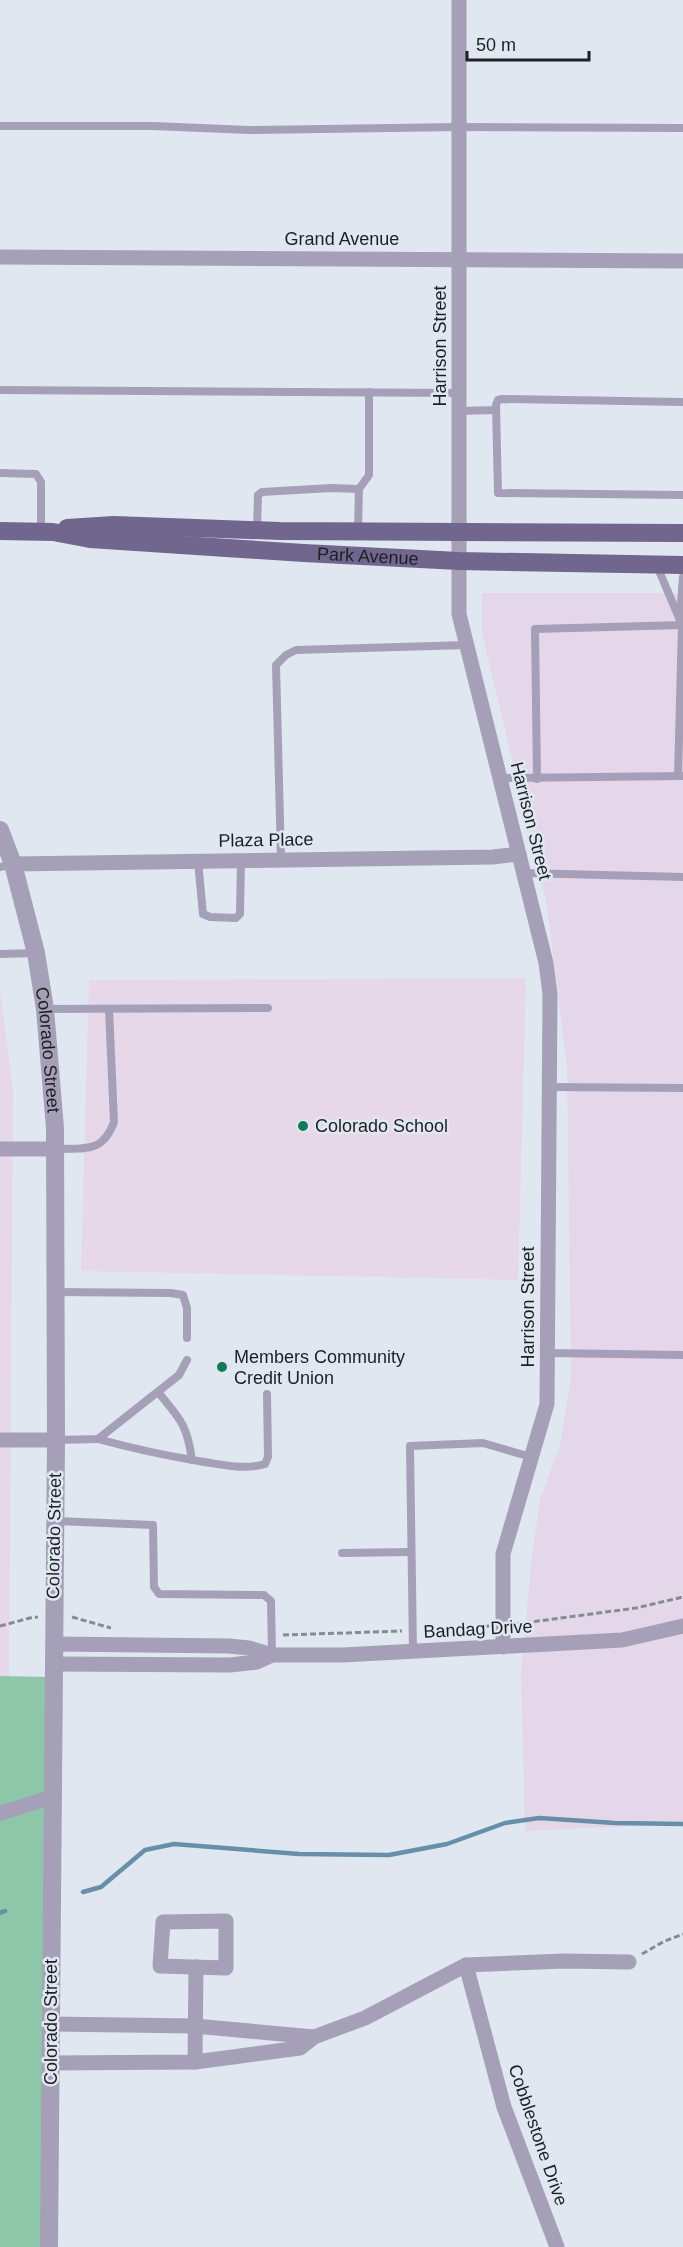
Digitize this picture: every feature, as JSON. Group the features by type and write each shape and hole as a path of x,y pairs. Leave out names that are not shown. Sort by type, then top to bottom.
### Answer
{"main road":[{"name":"Park Avenue","path":"47,531 68,527 114,525 257,530 683,533"},
{"name":"Park Avenue","path":"0,531 47,531 90,539 459,561 683,565"}],"street":[{"name":"Harrison Street","path":"459,0 459,614 546,963 550,994 547,1404 503,1554 503,1647"},
{"name":"Grand Avenue","path":"0,257 683,261"},
{"name":"Colorado Street","path":"0,831 6,865 36,953 45,1009 56,1149 56,1440 49,2247"},
{"name":"Plaza Place","path":"6,865 493,857 519,854"},
{"path":"0,1149 56,1149"},
{"path":"0,1440 56,1440"},
{"name":"Bandag Drive","path":"54,1644 229,1646 249,1648 272,1655 413,1651 622,1640 683,1626"},
{"name":"Bandag Drive","path":"54,1664 230,1665 257,1662 272,1655"},
{"path":"0,1813 52,1797"},
{"path":"226,1921 226,1968 196,1967 160,1966 164,1922 226,1921"},
{"path":"50,2063 195,2062 300,2048 314,2037 365,2018 466,1965 564,1961 629,1962"},
{"name":"Cobblestone Drive","path":"466,1965 504,2107 557,2247"},
{"path":"195,2062 196,1967"},
{"path":"51,2024 195,2026 314,2037"}],"lane":[{"path":"0,126 153,126 249,130 459,127 683,128"},
{"path":"0,390 459,393"},
{"path":"358,531 359,489 369,475 369,392"},
{"path":"683,402 502,399 498,400 496,411 498,494 683,495"},
{"path":"459,411 496,411"},
{"path":"0,473 36,474 41,482 47,531"},
{"path":"257,550 258,495 262,492 331,488 359,489"},
{"path":"656,565 682,622"},
{"path":"500,778 681,776 683,577"},
{"path":"537,779 535,629 682,622"},
{"path":"281,860 276,665 296,650 467,645"},
{"path":"198,861 203,914 210,917 236,918 240,914 242,860"},
{"path":"523,873 683,877"},
{"path":"0,954 36,953"},
{"path":"45,1009 268,1008"},
{"path":"56,1149 93,1147 103,1143 109,1136 114,1122 109,1009"},
{"path":"549,1088 683,1088"},
{"path":"56,1292 183,1295 187,1308 187,1338"},
{"path":"548,1353 683,1355"},
{"path":"98,1439 179,1375 187,1360"},
{"path":"158,1392 180,1418 188,1435 192,1460"},
{"path":"56,1440 98,1439 144,1452 233,1466 256,1467 265,1464 268,1457 267,1394"},
{"path":"413,1651 410,1446 483,1443 531,1457"},
{"path":"55,1521 153,1525 153,1587 159,1594 264,1595 271,1601 272,1655"},
{"path":"342,1553 411,1551"}],"path":[{"path":"272,1634 412,1631 503,1625 636,1608 683,1597"},
{"path":"72,1617 115,1629"},
{"path":"0,1626 30,1618"},
{"path":"629,1962 663,1942 683,1934"}],"shaded area":[{"path":"482,593 683,593 683,1824 525,1831 521,1672 531,1564 540,1500 560,1445 571,1378 567,1067 547,906 482,633"},
{"name":"Colorado School","path":"526,978 518,1280 81,1271 89,980"},
{"path":"0,990 13,1089 9,1677 0,1676"}],"green space":[{"path":"0,1676 51,1677 49,2247 0,2247"}],"waterway":[{"path":"83,1892 101,1887 145,1850 174,1844 299,1854 389,1855 447,1844 505,1823 539,1818 615,1823 683,1824"},
{"path":"0,1913 5,1911"}],"place":[{"name":"Colorado School","path":"303,1126"},
{"name":"Members Community Credit Union","path":"222,1367"}]}
